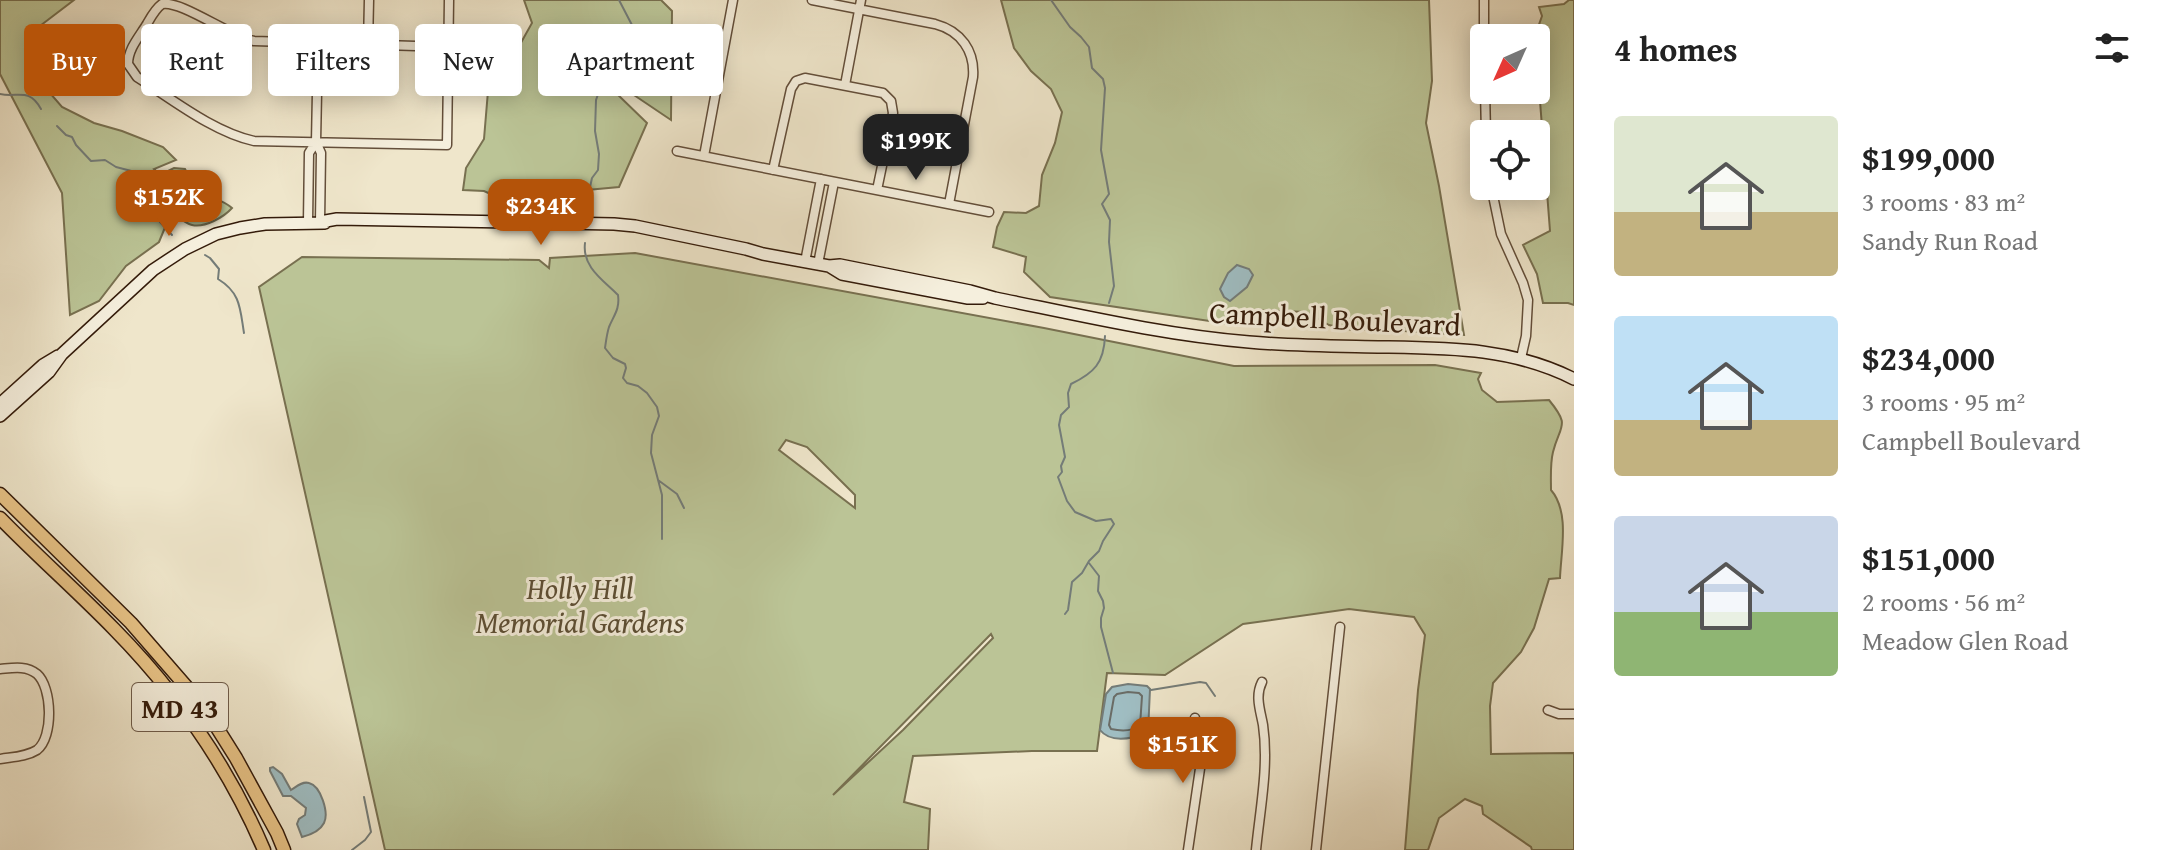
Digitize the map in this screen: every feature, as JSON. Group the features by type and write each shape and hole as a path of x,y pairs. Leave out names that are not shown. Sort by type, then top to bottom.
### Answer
{"main road":[{"name":"MD 43","path":"0,494 131,623 204,707 236,758 284,850"},
{"name":"MD 43","path":"0,518 116,631 170,693 204,739 234,789 264,850"}],"street":[{"path":"368,24 369,0"},
{"path":"448,24 449,0"},
{"path":"704,156 733,0"},
{"path":"812,0 860,5 943,26 959,36 969,51 973,77 949,204"},
{"path":"1484,0 1484,24"},
{"path":"268,42 247,40 183,4 171,1 156,10 128,59 130,69 137,77 229,133 254,141 447,145 448,96"},
{"path":"845,85 860,5"},
{"path":"773,170 794,83 805,78 845,85 883,93 893,104 877,190"},
{"path":"314,222 321,153 316,142 317,96"},
{"path":"677,151 989,212"},
{"path":"805,262 821,179"},
{"path":"824,265 834,182"},
{"path":"1494,200 1501,234 1528,300 1521,358"},
{"name":"Campbell Boulevard","path":"0,416 153,270 185,249 216,234 240,228 337,219 635,226 763,254 840,265 1116,322 1231,341 1459,348 1521,358 1574,379"},
{"name":"Campbell Boulevard","path":"0,404 43,365 62,354"},
{"path":"1316,850 1340,627"},
{"path":"0,669 27,668 38,674 44,684 49,727 45,741 37,750 23,756 0,759"},
{"path":"1256,850 1265,748 1258,693 1262,682"},
{"path":"1548,710 1574,714"},
{"path":"1188,850 1202,755 1195,718"}],"green space":[{"path":"0,0 74,0 42,24 24,24 24,96 52,96 62,107 94,123 163,147 176,160 154,169 160,175 174,168 185,169 198,190 232,208 203,225 197,226 178,218 166,225 159,242 126,266 99,301 70,315 62,193 0,74"},
{"path":"524,0 661,0 672,11 672,24 538,24 538,96 619,96 647,123 619,187 587,190 570,202 547,207 512,207 484,191 463,190 466,168 484,139 488,96 522,96 522,41 532,23"},
{"path":"1001,0 1429,0 1432,81 1426,123 1464,335 1352,330 1329,325 1306,312 1255,310 1248,320 1236,325 1050,297 1024,272 1026,257 993,247 1004,212 1026,213 1039,206 1042,175 1055,143 1062,112 1051,89 1031,71 1014,48"},
{"path":"1574,0 1574,305 1543,303 1537,274 1523,245 1550,231 1550,120 1541,120 1540,104 1550,104 1550,24 1539,24 1542,16 1539,7"},
{"path":"635,96 671,96 671,120"},
{"name":"Holly Hill Memorial Gardens","path":"635,253 1234,366 1435,365 1481,373 1478,379 1482,390 1497,402 1549,400 1562,421 1551,471 1551,490 1561,509 1562,520 1560,578 1549,579 1534,628 1521,652 1493,683 1491,754 1574,753 1574,850 1532,850 1483,814 1482,806 1465,799 1439,818 1428,850 1405,850 1425,635 1414,617 1349,609 1243,624 1165,675 1107,673 1097,751 913,756 904,802 930,809 928,850 385,850 259,287 302,257 539,260 549,268 550,258","holes":["786,440 807,447 855,495 855,508 779,450","991,634 993,638 903,730 833,795"]}],"water":[{"path":"1237,265 1249,269 1253,275 1247,287 1230,301 1220,289 1228,273"},
{"path":"1128,684 1150,689 1148,733 1130,738 1110,737 1100,730 1106,694 1112,687"},
{"path":"273,767 282,774 291,790 306,783 317,789 323,800 325,819 311,834 302,837 297,824 305,815 306,808 291,796 283,796 270,771"}],"waterway":[{"path":"585,210 592,178 598,170 596,100 604,77 625,73 633,64 639,47 619,0"},
{"path":"1051,0 1089,47 1092,68 1103,79 1105,88 1101,150 1109,194 1102,204 1110,220 1114,286 1109,303"},
{"path":"0,94 28,96 41,109"},
{"path":"57,126 72,137 91,161 105,160 116,167 143,174 161,190 174,208 173,213 160,222 172,235"},
{"path":"585,243 590,266 618,295 605,348 613,358 625,364 623,378 627,383 647,393 657,407 659,416 652,435 651,453 662,495 662,539"},
{"path":"205,255 219,269 218,279 235,296 244,333"},
{"path":"1065,614 1072,582 1099,551 1114,524 1111,519 1096,521 1075,512 1058,477 1065,457 1059,425 1061,415 1069,407 1068,393 1071,384 1086,376 1100,360 1105,336"},
{"path":"658,480 677,494 684,508"},
{"path":"1089,563 1099,576 1098,591 1104,608 1101,627 1113,673"},
{"path":"1151,690 1200,682 1206,683 1215,696"},
{"path":"352,850 371,832 364,797"}]}
